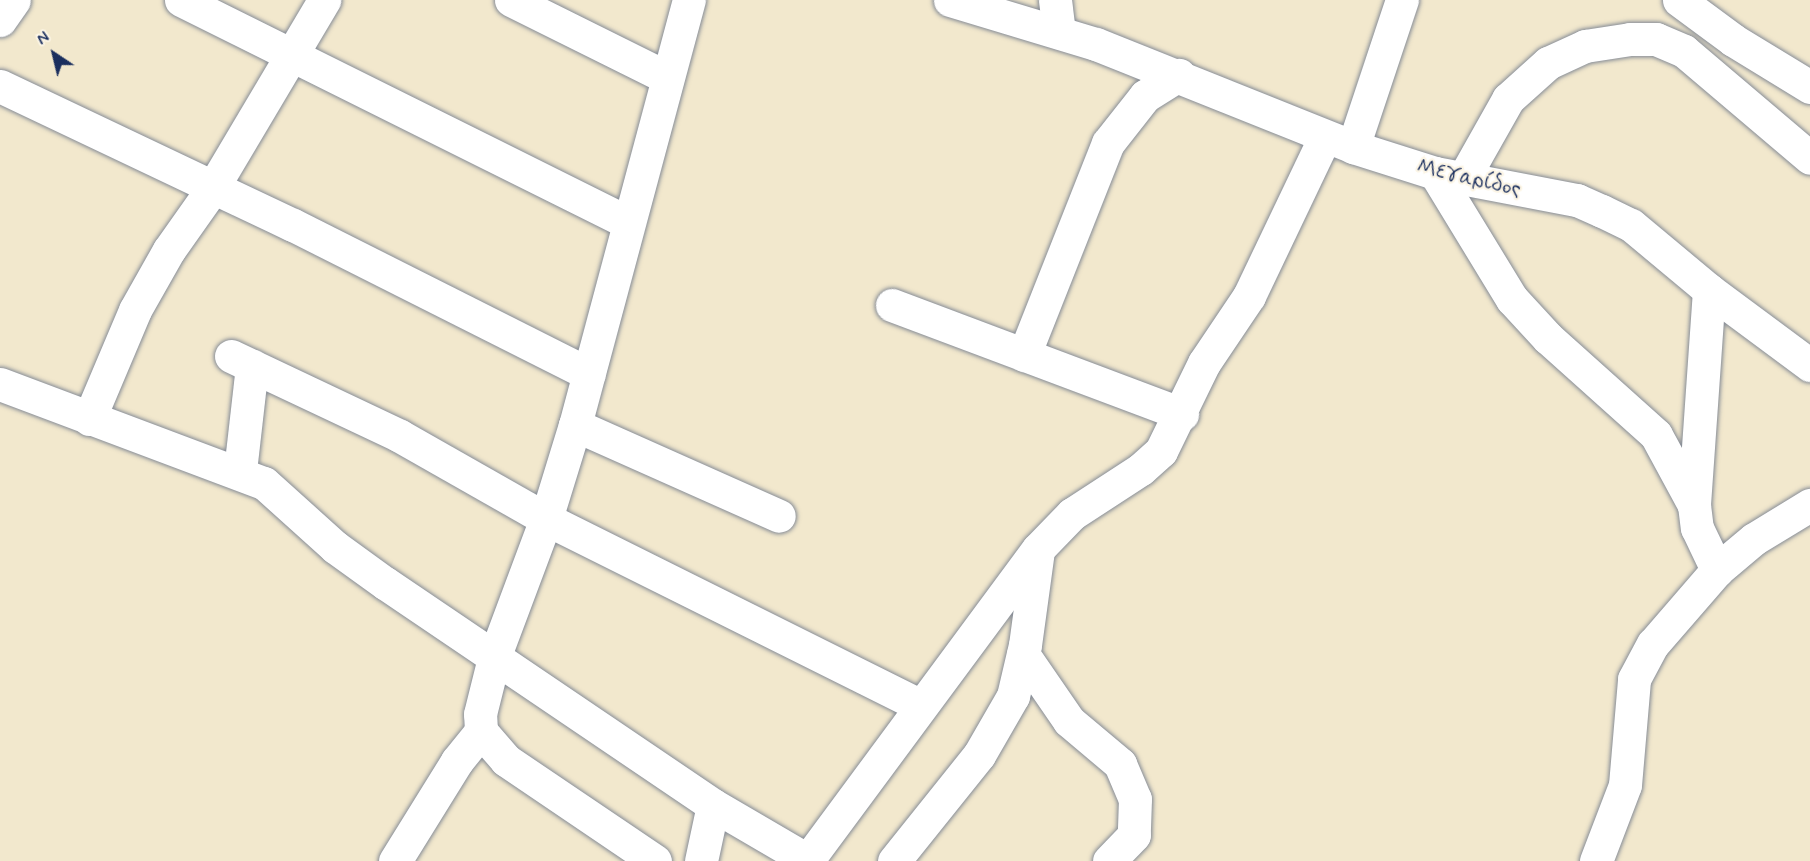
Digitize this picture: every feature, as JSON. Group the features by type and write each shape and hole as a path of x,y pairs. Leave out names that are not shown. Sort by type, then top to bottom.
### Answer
{"street":[{"path":"0,20 14,0"},
{"path":"181,0 291,57 629,223"},
{"path":"89,419 135,310 169,250 212,189 324,0"},
{"path":"512,0 666,77"},
{"path":"655,861 506,760 481,731 480,714 494,658 546,519 575,425 688,0"},
{"path":"963,5 1010,0"},
{"path":"1055,0 1059,32"},
{"path":"0,384 89,419 240,471 264,483 352,559 494,658 713,805 807,861 919,705 1038,549 1072,514 1154,457 1182,414 1204,363 1249,296 1339,142 1402,0"},
{"path":"1679,0 1733,40 1810,87"},
{"name":"Μεγαρίδος","path":"963,5 1096,44 1179,75 1339,142 1449,176 1576,200 1602,211 1631,225 1709,290 1810,365"},
{"path":"1694,505 1656,435 1570,359 1512,299 1449,176 1508,99 1548,63 1585,46 1630,39 1656,39 1684,51 1810,158"},
{"path":"1024,355 1108,143 1145,96 1179,75"},
{"path":"0,86 212,189 293,225 589,374"},
{"path":"1709,290 1694,505 1697,528 1717,570"},
{"path":"892,305 1182,414"},
{"path":"240,471 242,361 400,436 546,519 919,705"},
{"path":"575,425 779,516"},
{"path":"1596,861 1625,785 1635,679 1653,644 1717,570 1754,539 1810,505"},
{"path":"894,861 990,738 1013,696 1023,654 1038,549"},
{"path":"1023,654 1069,721 1120,764 1135,799 1134,835 1109,861"},
{"path":"395,861 457,761 481,731"},
{"path":"701,861 713,805"}]}
